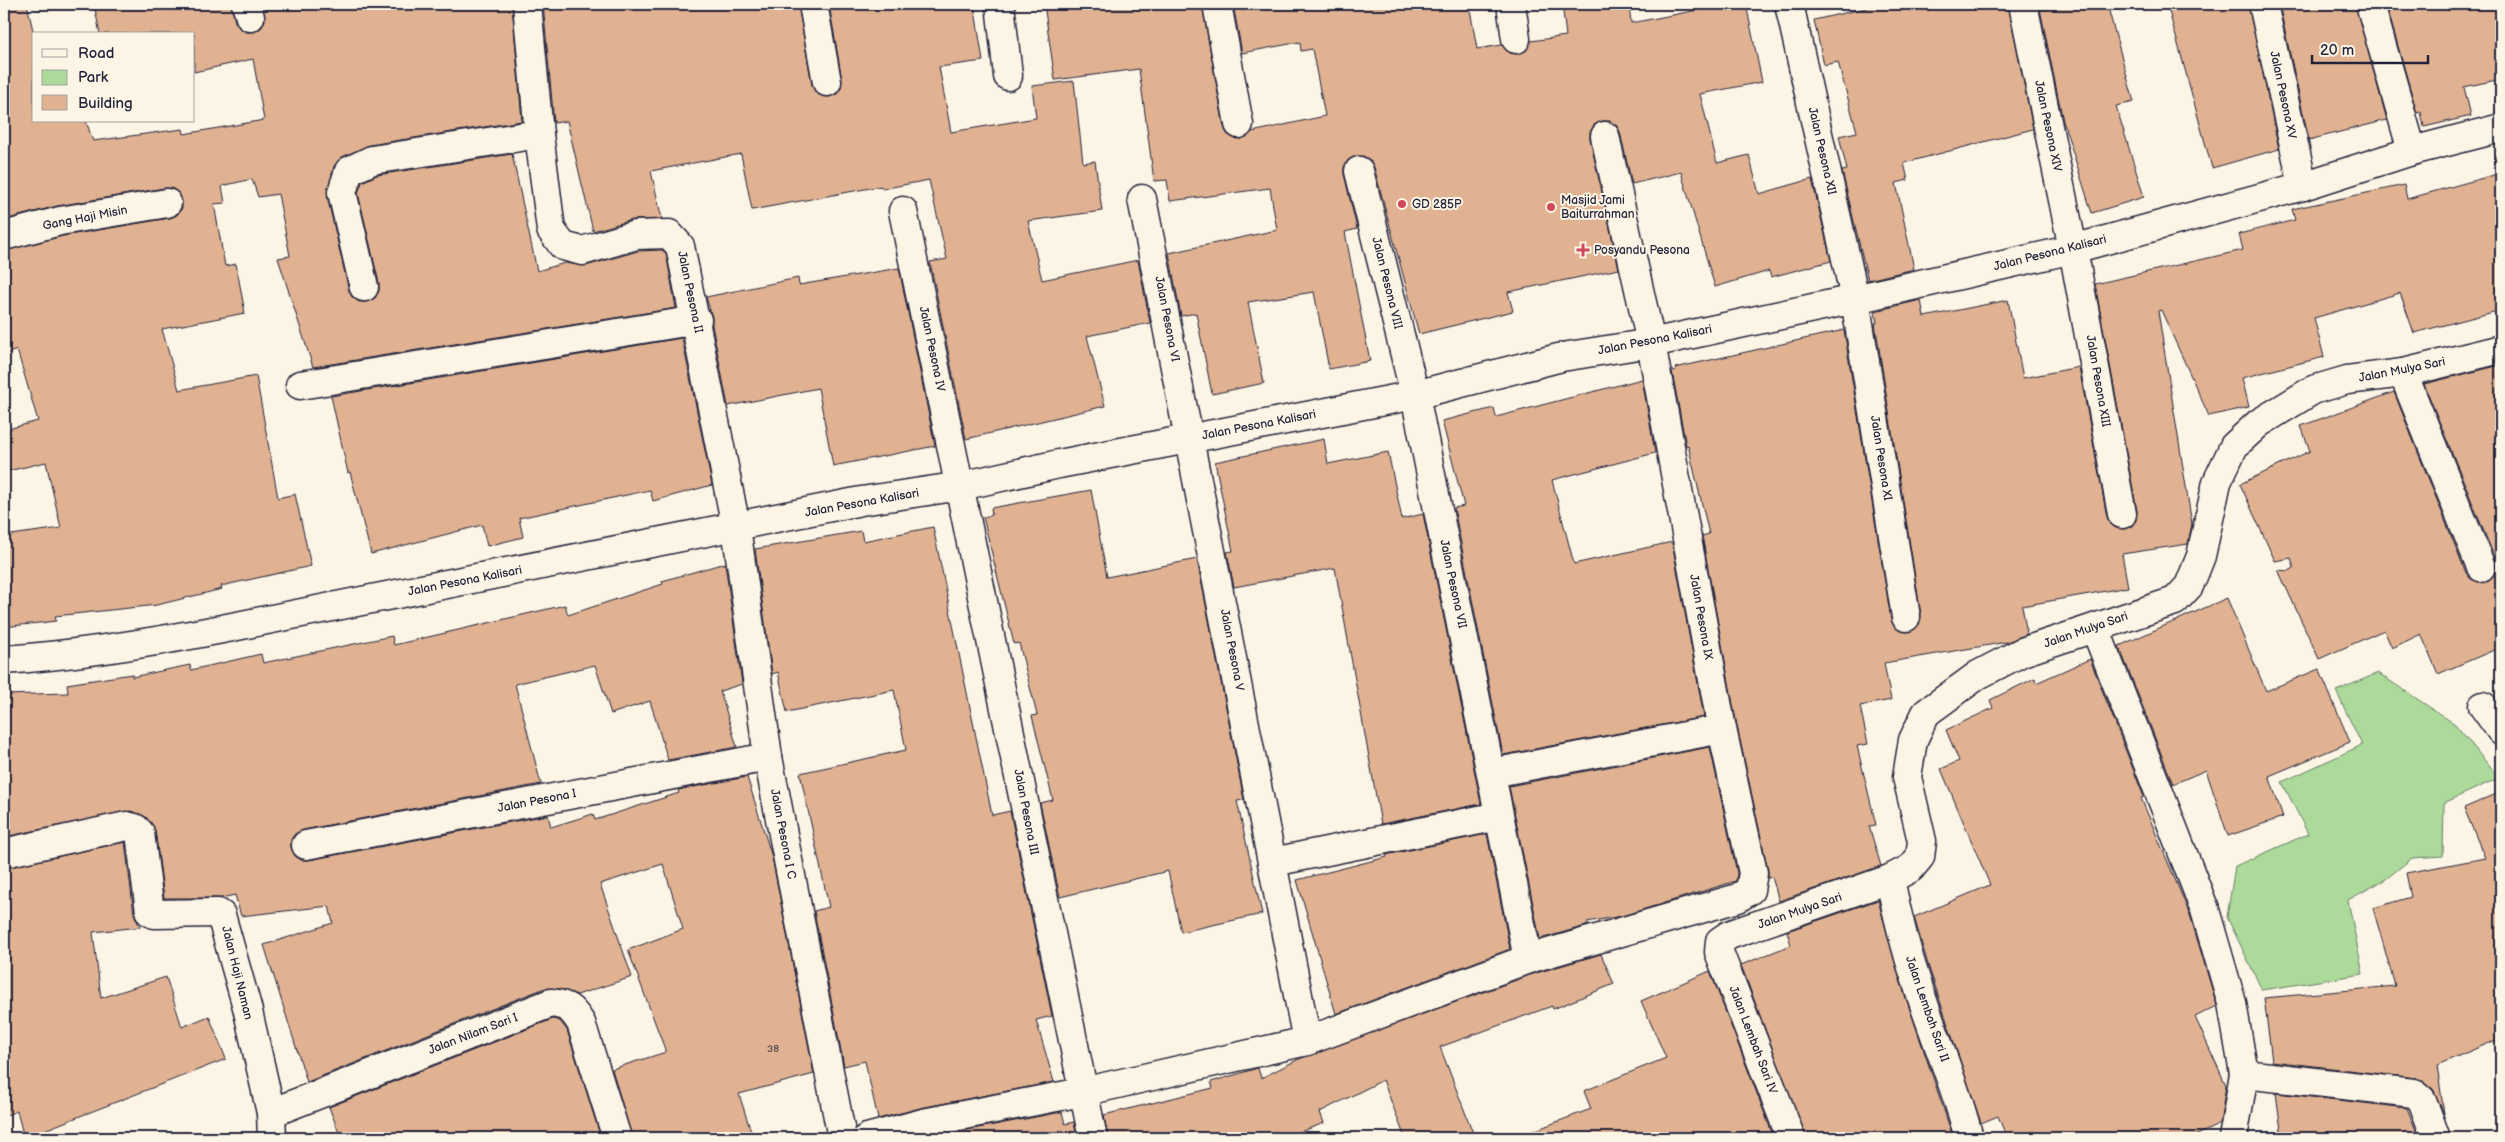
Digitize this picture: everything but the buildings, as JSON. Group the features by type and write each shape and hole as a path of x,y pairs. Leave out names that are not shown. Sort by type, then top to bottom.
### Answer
{"street":[{"name":"Jalan Pesona II","path":"527,4 539,134 551,230 563,246 582,250 636,235 668,234 680,246 697,320 736,527"},
{"path":"813,4 827,82"},
{"path":"1000,4 1008,76"},
{"path":"1217,4 1239,124"},
{"path":"1511,4 1516,39"},
{"name":"Jalan Pesona XII","path":"1789,4 1855,299"},
{"name":"Jalan Pesona XIV","path":"2022,4 2073,249"},
{"name":"Jalan Pesona XV","path":"2263,4 2303,186"},
{"path":"2370,4 2412,151"},
{"name":"Jalan Pesona Kalisari","path":"4,660 56,656 143,644 861,501 961,486 1191,438 1414,395 1562,357 1651,343 2073,249 2303,186 2412,151 2501,128"},
{"path":"364,287 342,192 349,171 372,160 539,134"},
{"name":"Jalan Pesona IX","path":"1528,959 1738,898 1750,890 1753,873 1722,729 1651,343 1605,136"},
{"name":"Jalan Pesona VIII","path":"1359,172 1414,395"},
{"name":"Jalan Pesona VI","path":"1142,199 1191,438"},
{"name":"Gang Haji Misin","path":"4,236 60,221 167,203"},
{"name":"Jalan Pesona IV","path":"903,211 961,486"},
{"name":"Jalan Pesona XIII","path":"2073,249 2122,514"},
{"name":"Jalan Pesona XI","path":"1855,299 1906,617"},
{"path":"300,385 697,320"},
{"name":"Jalan Mulya Sari","path":"1720,941 1729,935 1890,879 1911,868 1920,857 1922,841 1907,777 1913,740 1926,713 1978,675 2022,652 2175,601 2189,586 2200,556 2217,482 2234,446 2259,423 2313,390 2347,380 2402,373 2501,349"},
{"path":"2402,373 2481,567"},
{"name":"Jalan Pesona VII","path":"1414,395 1492,773 1528,959"},
{"name":"Jalan Pesona V","path":"1191,438 1307,1040"},
{"name":"Jalan Pesona III","path":"961,486 1082,1092 1093,1138"},
{"name":"Jalan Pesona I C","path":"736,527 768,758 842,1138"},
{"path":"2095,628 2205,910 2232,1003 2244,1074 2233,1138"},
{"path":"2483,706 2501,732"},
{"path":"1492,773 1722,729"},
{"name":"Jalan Pesona I","path":"306,846 768,758"},
{"path":"1273,862 1499,816"},
{"name":"Jalan Haji Naman","path":"4,853 127,826 135,828 140,833 150,912 154,914 218,913 224,920 272,1126"},
{"name":"Jalan Lembah Sari II","path":"1890,879 1900,930 1915,979 1959,1098 1969,1138"},
{"name":"Jalan Lembah Sari IV","path":"1720,941 1718,952 1791,1138"},
{"path":"867,1138 923,1123 1082,1092 1307,1040 1528,959"},
{"name":"Jalan Nilam Sari I","path":"272,1126 551,1003 564,1004 573,1009 581,1023 617,1138"},
{"path":"2244,1074 2414,1093 2422,1100 2436,1138"}],"green space":[{"path":"2378,673 2455,724 2499,778 2444,803 2443,856 2412,858 2386,879 2348,900 2363,974 2262,990 2227,917 2235,866 2308,834 2282,782 2362,745 2336,691"}],"place":[{"name":"GD 285P","path":"1402,204"},
{"name":"Masjid Jami Baiturrahman","path":"1551,207"},
{"name":"Posyandu Pesona","path":"1583,250"}]}
